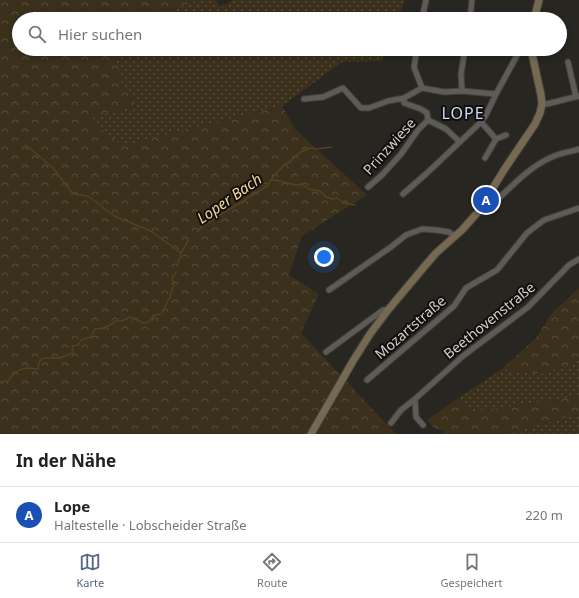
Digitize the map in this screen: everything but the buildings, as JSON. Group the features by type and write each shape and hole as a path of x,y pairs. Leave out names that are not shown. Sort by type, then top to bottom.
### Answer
{"street":[{"path":"423,12 426,0"},
{"path":"471,12 472,0"},
{"path":"536,12 539,0"},
{"path":"416,56 414,67 422,88"},
{"path":"462,91 461,74 464,56"},
{"path":"403,194 481,122 517,56"},
{"path":"311,434 354,358 388,310 436,253 455,237 478,212 535,124 540,113 542,94 533,56"},
{"path":"542,104 578,97 568,62"},
{"path":"304,100 323,97 343,88 361,108 369,108 388,101 404,98 422,88 444,92 462,91 496,94"},
{"path":"404,98 404,103 421,109 427,113 428,120 446,129 460,142"},
{"name":"Prinzwiese","path":"368,187 382,175 401,154 418,130 428,120"},
{"path":"481,122 496,139"},
{"path":"485,158 496,139 506,135"},
{"path":"498,199 532,168 542,161 579,149"},
{"name":"Mozartstraße","path":"367,380 454,306 466,288 497,270 527,233 544,220 579,208"},
{"path":"328,290 406,235 422,229 449,232 455,237"},
{"name":"Beethovenstraße","path":"391,423 401,410 463,356 528,307 568,265 579,260"},
{"path":"326,352 383,310 388,310"},
{"path":"415,399 416,417 423,425"}],"green space":[{"path":"0,0 199,0 167,12 12,12 12,56 116,56 123,88 137,105 88,119 124,147 175,132 282,106 295,129 367,195 302,236 289,275 319,294 301,333 396,434 0,434"},
{"path":"199,0 216,0 220,7 234,0 405,0 401,12 167,12"},
{"path":"116,56 384,56 382,61 342,62 282,106 175,132 124,147 88,119 137,105 123,88"},
{"path":"579,288 579,359 572,364 540,374 502,369 536,338 552,313"},
{"path":"579,359 579,397 471,412 457,399 502,369 540,374 572,364"},
{"path":"579,397 579,414 504,434 443,434 444,431 434,428 427,420 457,399 471,412"},
{"path":"579,414 579,434 504,434"}],"waterway":[{"path":"26,145 53,168 73,194 88,196 114,216 151,231 181,253"},
{"name":"Loper Bach","path":"198,231 201,227 267,186 284,165 301,152 310,148 317,149 332,147"},
{"path":"270,181 275,180 296,185 302,184 308,189 320,191 326,197 332,199 337,198 344,203 355,205"},
{"name":"Loper Bach","path":"178,263 181,253 188,241"},
{"name":"Loper Bach","path":"0,382 8,381 21,369 38,369 39,362 43,358 60,358 73,353 72,346 78,345 81,340 91,337 95,329 105,328 118,320 122,321 130,317 144,323 148,322 154,315 162,314 170,298 171,291 174,286 172,277 176,272"}],"place":[{"name":"Lope","path":"486,200"}],"district":[{"name":"LOPE","path":"463,113"}]}
